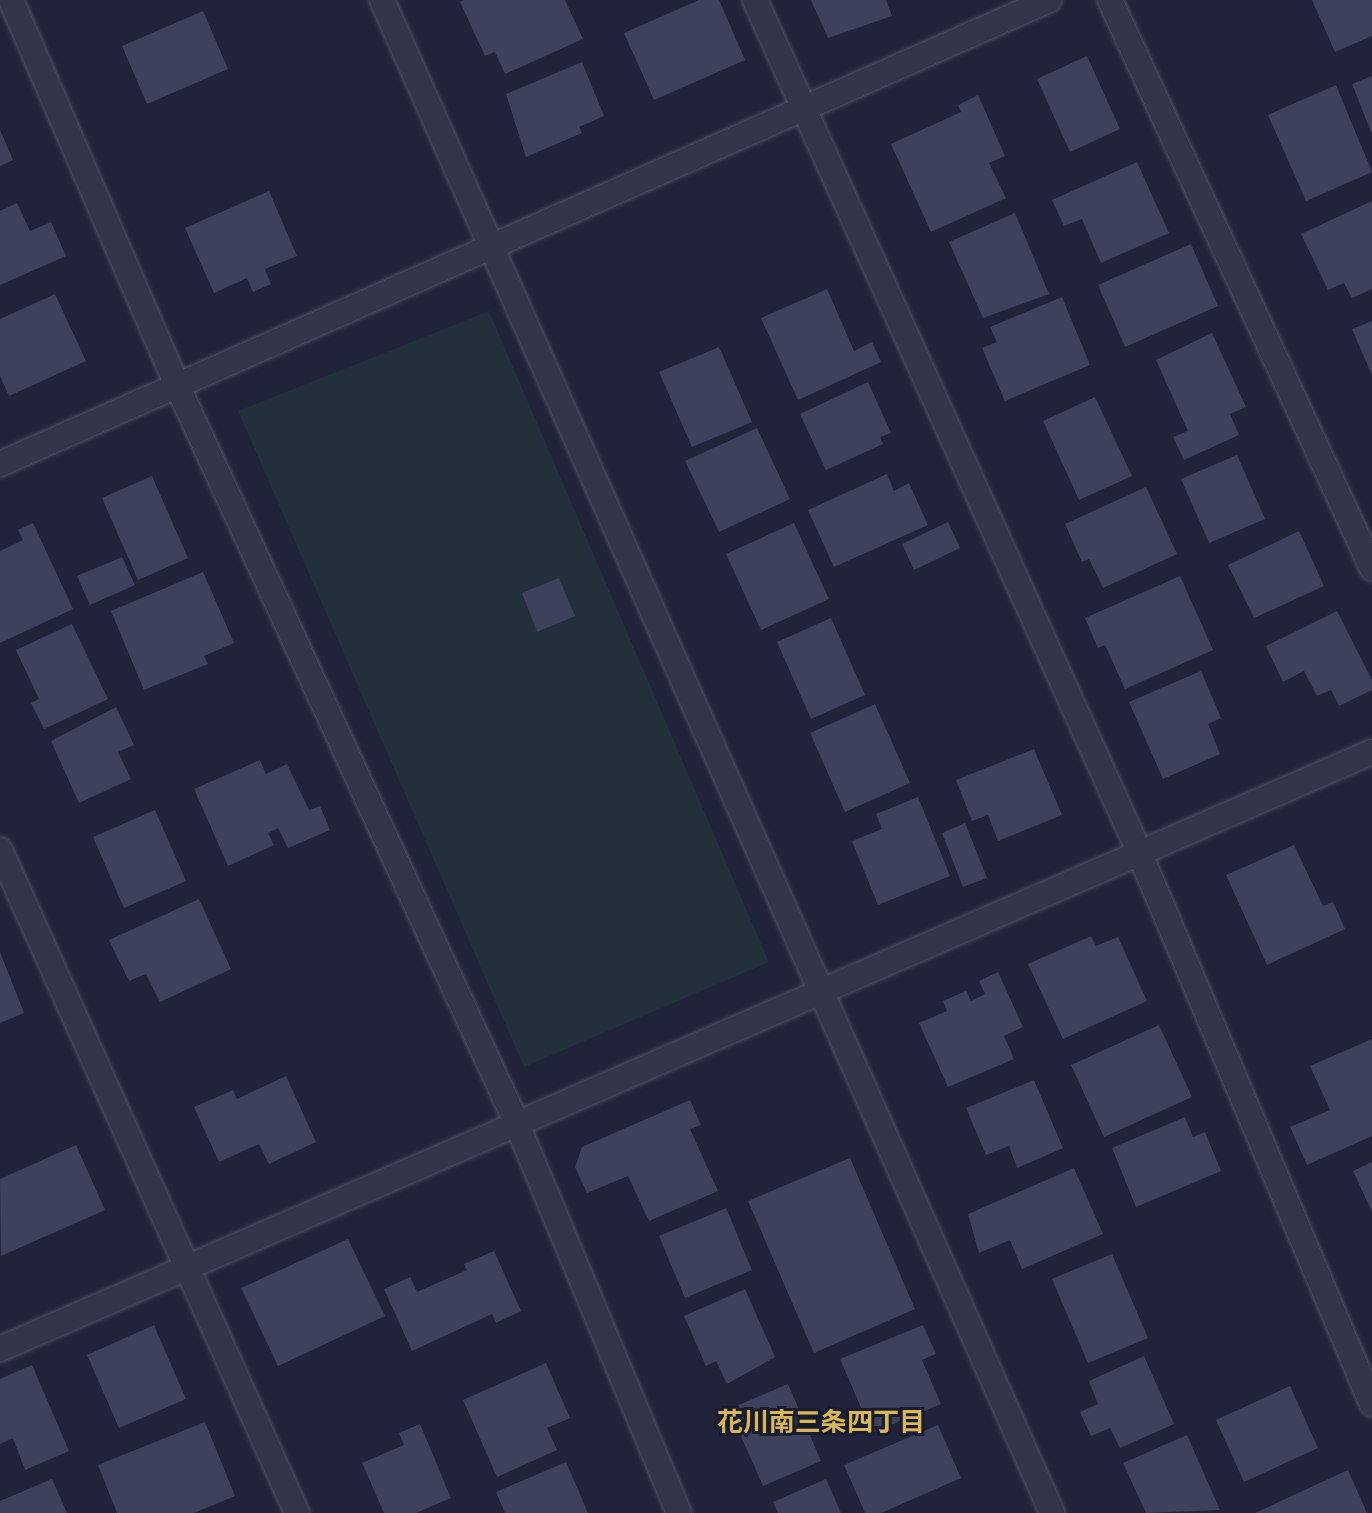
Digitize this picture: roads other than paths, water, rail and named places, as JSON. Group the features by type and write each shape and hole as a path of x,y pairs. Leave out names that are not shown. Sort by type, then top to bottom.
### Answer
{"street":[{"path":"11,0 177,385 517,1124 679,1513"},
{"path":"382,0 824,991 1052,1513"},
{"path":"755,0 1140,854 1372,1404"},
{"path":"0,464 1049,0"},
{"path":"1110,0 1372,568"},
{"path":"0,1349 1372,752"},
{"path":"0,850 190,1267 297,1513"}],"district":[{"name":"花川南三条四丁目","path":"821,1423"}]}
